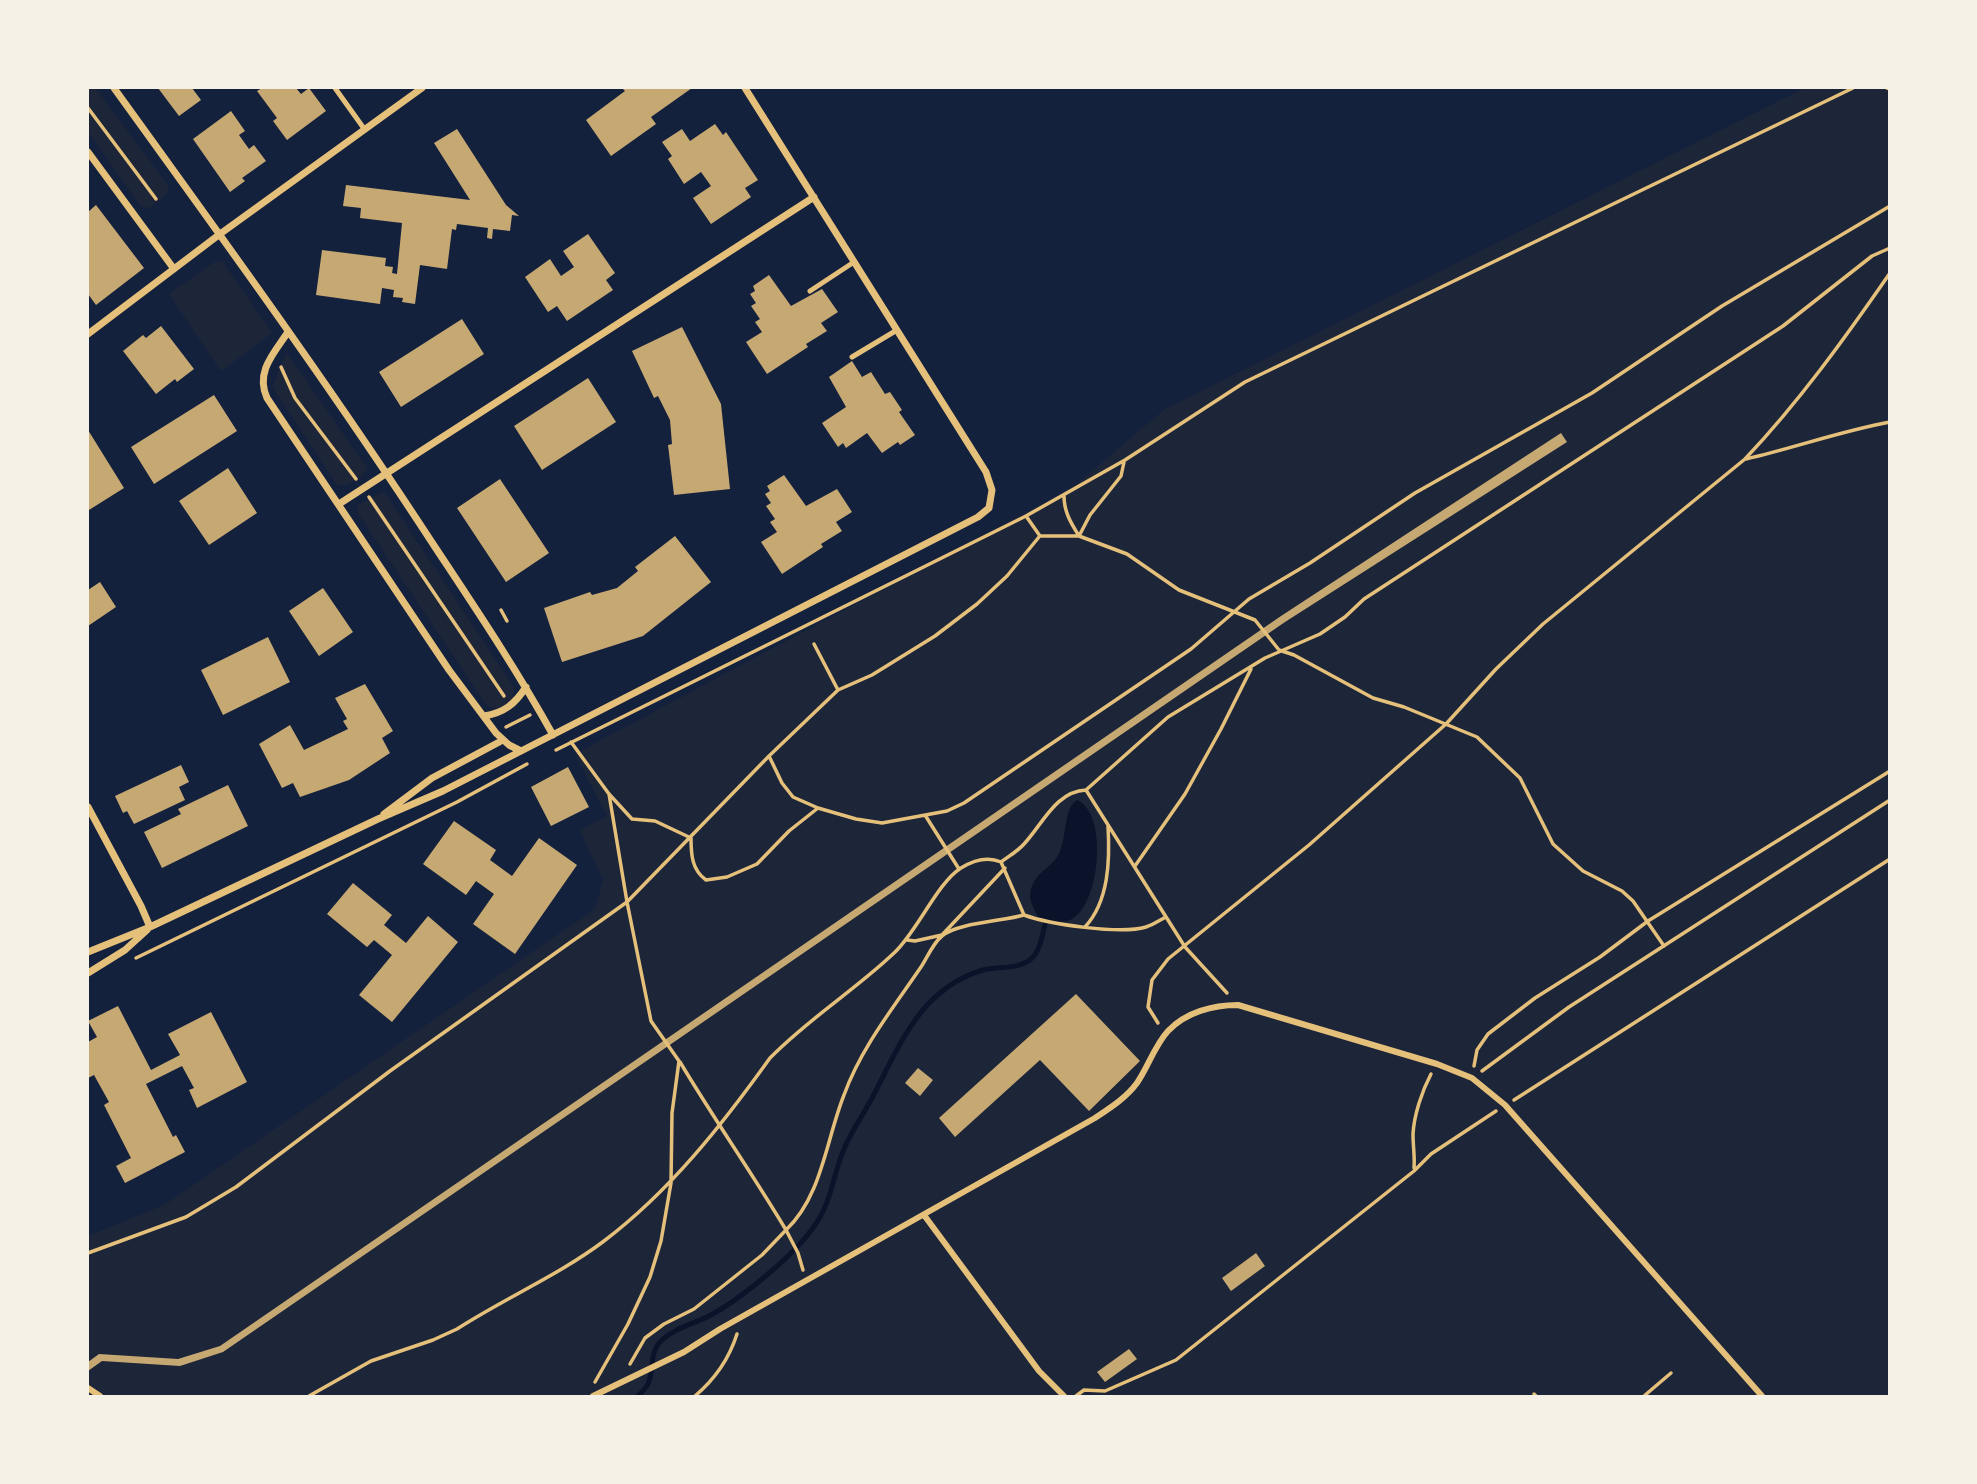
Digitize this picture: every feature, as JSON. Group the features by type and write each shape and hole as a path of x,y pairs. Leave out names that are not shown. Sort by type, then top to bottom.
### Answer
{"street":[{"path":"114,88 387,473 526,687 553,735"},
{"path":"88,334 220,234 422,88"},
{"path":"88,952 150,927 443,791 969,522 989,508 992,499 986,472 745,88"},
{"path":"88,152 174,269"},
{"path":"339,504 814,197"},
{"path":"288,332 263,372 265,394 427,638 503,740 521,751"},
{"path":"484,716 512,706 526,687"},
{"path":"378,819 432,778 503,740"},
{"path":"88,807 150,927"},
{"path":"88,973 125,950 150,927"},
{"path":"592,1393 669,1359 1114,1106 1135,1085 1168,1031 1193,1013 1219,1005 1238,1004 1437,1064 1472,1078 1505,1105 1762,1396"},
{"path":"924,1215 1040,1371 1063,1396"},
{"path":"88,1388 100,1396"}],"lane":[{"path":"334,88 365,130"},
{"path":"810,290 854,261"},
{"path":"852,357 897,330"}],"path":[{"path":"552,752 1064,496 1245,382 1853,88"},
{"path":"88,108 156,199"},
{"path":"769,756 782,783 793,797 818,808 856,819 882,823 947,811 964,803 1191,649 1249,599 1310,563 1415,493 1592,393 1721,306 1889,206"},
{"path":"1001,862 1023,845 1060,801 1077,790 1086,790 1168,718 1279,650 1320,634 1345,617 1364,599 1783,326 1872,256 1889,248"},
{"path":"1168,1031 1156,1020 1148,1007 1152,981 1168,959 1309,845 1446,724 1496,669 1543,624 1745,459 1836,351 1889,273"},
{"path":"275,351 286,383 295,398 363,488 512,706"},
{"path":"1745,459 1781,451 1818,438 1889,422"},
{"path":"1079,536 1090,515 1121,476 1125,460"},
{"path":"1064,496 1069,520 1079,536"},
{"path":"1026,516 1040,536"},
{"path":"1040,536 1079,536 1127,554 1179,590 1255,620 1279,650 1294,655 1373,698 1477,737 1499,755 1520,778 1553,844 1583,871 1622,891 1633,901 1664,946"},
{"path":"88,1253 186,1217 236,1187 390,1071 627,902 769,756 838,690 872,675 935,636 977,604 1007,576 1040,536"},
{"path":"501,610 507,621"},
{"path":"814,644 838,690"},
{"path":"1135,866 1185,793 1222,729 1252,667"},
{"path":"504,728 531,714"},
{"path":"553,735 571,742 609,794 632,819 655,821 691,838"},
{"path":"134,960 457,802 526,765"},
{"path":"1472,1078 1477,1050 1488,1034 1535,998 1600,957 1648,921 1889,771"},
{"path":"1086,790 1185,947 1238,1004"},
{"path":"609,794 627,902 652,1021 761,1189 798,1253"},
{"path":"1472,1078 1569,1007 1889,800"},
{"path":"691,838 691,855 697,873 706,880 727,877 757,864 789,831 818,808"},
{"path":"925,815 959,869"},
{"path":"1085,927 1093,917 1107,873 1110,851 1108,824"},
{"path":"309,1396 371,1361 457,1329 559,1269 612,1235 642,1211 671,1182 718,1126 770,1058 816,1014 907,940 947,881 959,869 982,859 992,858 1001,862 1006,868 1024,915"},
{"path":"1075,1396 1084,1390 1105,1391 1176,1360 1414,1171 1431,1154 1889,859"},
{"path":"621,1381 645,1338 664,1324 694,1309 762,1255 803,1212 854,1071 873,1038 942,935 1006,868"},
{"path":"907,940 915,941 967,926 1024,915 1052,923 1085,927 1145,927 1166,917"},
{"path":"592,1393 650,1277 661,1241 671,1182 672,1113 679,1061"},
{"path":"1414,1171 1415,1119 1437,1064"},
{"path":"695,1396 708,1385 724,1363 743,1316"},
{"path":"1644,1396 1671,1373"}],"shaded area":[{"path":"88,88 96,88 169,187 167,194 149,208 141,207 88,132"},
{"path":"1805,88 1889,88 1889,1396 88,1396 88,1236 164,1205 595,909 603,880 580,830 607,816 575,754 1072,488 1165,409"},
{"path":"216,261 223,262 272,333 221,371 169,294"},
{"path":"287,353 367,468 354,481 337,485 272,387"},
{"path":"382,492 513,686 514,695 503,707 495,709 487,706 357,512 358,505"},
{"path":"1077,800 1087,808 1094,823 1097,841 1094,880 1088,898 1080,912 1070,920 1038,917 1030,899 1032,886 1057,857 1063,843 1069,810"}],"building":[{"path":"158,88 192,88 201,100 179,116"},
{"path":"262,88 296,88 301,94 309,88 326,111 287,140 273,121 277,118 257,91"},
{"path":"622,88 692,88 651,117 656,124 611,156 586,120 625,91"},
{"path":"231,111 245,131 239,135 249,149 254,145 266,161 242,178 245,181 230,192 193,139"},
{"path":"715,124 723,135 726,132 758,180 745,188 751,197 711,224 693,198 711,186 701,172 684,184 668,159 672,156 662,142 682,129 690,141"},
{"path":"457,129 506,205 519,216 512,215 510,231 493,229 492,239 487,238 488,228 457,224 456,230 452,229 447,269 420,265 415,304 402,302 403,298 393,297 394,290 382,288 380,304 316,295 322,250 386,258 385,266 393,267 392,273 397,274 402,223 360,218 361,208 343,206 346,185 470,200 434,143"},
{"path":"96,205 144,268 96,305 88,294 88,212"},
{"path":"588,234 615,273 606,280 613,290 567,321 557,306 548,312 525,277 550,259 561,276 574,267 563,251"},
{"path":"769,275 791,306 822,289 838,312 821,323 827,331 767,374 746,342 762,332 755,322 760,319 751,306 756,303 750,294 755,291 753,286"},
{"path":"462,319 484,354 401,407 379,372"},
{"path":"161,326 194,369 156,394 123,351 143,335 146,338"},
{"path":"682,327 721,404 730,489 674,495 668,445 672,444 670,420 658,396 654,398 632,351"},
{"path":"852,361 862,377 871,372 885,394 890,392 902,410 899,412 915,435 882,453 867,433 846,448 843,443 838,447 822,423 846,407 829,377"},
{"path":"588,378 616,422 542,470 514,426"},
{"path":"214,395 237,431 154,484 131,447"},
{"path":"88,430 124,488 89,510 88,507"},
{"path":"1561,433 1567,442 1285,622 223,1352 180,1366 102,1361 88,1371 88,1362 99,1354 178,1359 220,1346 1281,616"},
{"path":"228,468 257,513 209,545 179,501"},
{"path":"784,475 806,506 837,489 852,512 836,522 842,531 782,574 761,542 777,532 770,522 775,519 766,506 771,503 765,494 770,491 767,486"},
{"path":"500,479 549,553 506,582 457,508"},
{"path":"675,536 711,582 643,636 562,662 544,608 590,592 592,595 617,588 638,571 635,567"},
{"path":"100,582 116,607 88,626 88,590"},
{"path":"323,588 353,632 319,656 289,611"},
{"path":"268,637 290,682 223,715 201,670"},
{"path":"365,684 393,731 382,738 390,753 349,780 300,797 293,783 282,788 259,744 290,725 304,750 348,729 343,721 347,719 335,698"},
{"path":"181,765 189,782 179,787 185,800 134,824 127,811 123,813 115,796"},
{"path":"568,767 589,807 551,826 531,787"},
{"path":"228,785 248,826 162,868 144,832 181,814 178,809"},
{"path":"454,821 496,850 490,860 512,876 539,838 577,865 515,954 473,924 494,894 476,881 466,895 423,864"},
{"path":"353,883 392,915 384,925 406,943 428,916 458,942 392,1022 359,995 392,955 374,940 367,947 327,914"},
{"path":"1076,994 1140,1061 1089,1111 1040,1060 955,1137 939,1118"},
{"path":"118,1006 151,1070 180,1055 168,1034 211,1012 247,1082 197,1108 189,1090 194,1088 182,1066 146,1084 173,1137 176,1135 185,1152 125,1183 116,1166 131,1158 104,1105 109,1102 94,1075 88,1078 88,1042 97,1037 88,1021"},
{"path":"918,1068 933,1080 920,1096 905,1083"},
{"path":"1256,1253 1265,1266 1231,1291 1222,1278"},
{"path":"1129,1349 1137,1359 1105,1382 1097,1372"}],"waterway":[{"path":"638,1396 648,1384 653,1356 662,1340 678,1329 722,1309 779,1264 813,1228 825,1208 850,1136 904,1036 929,1003 968,976 983,970 1016,966 1028,961 1038,948 1047,917"}]}
